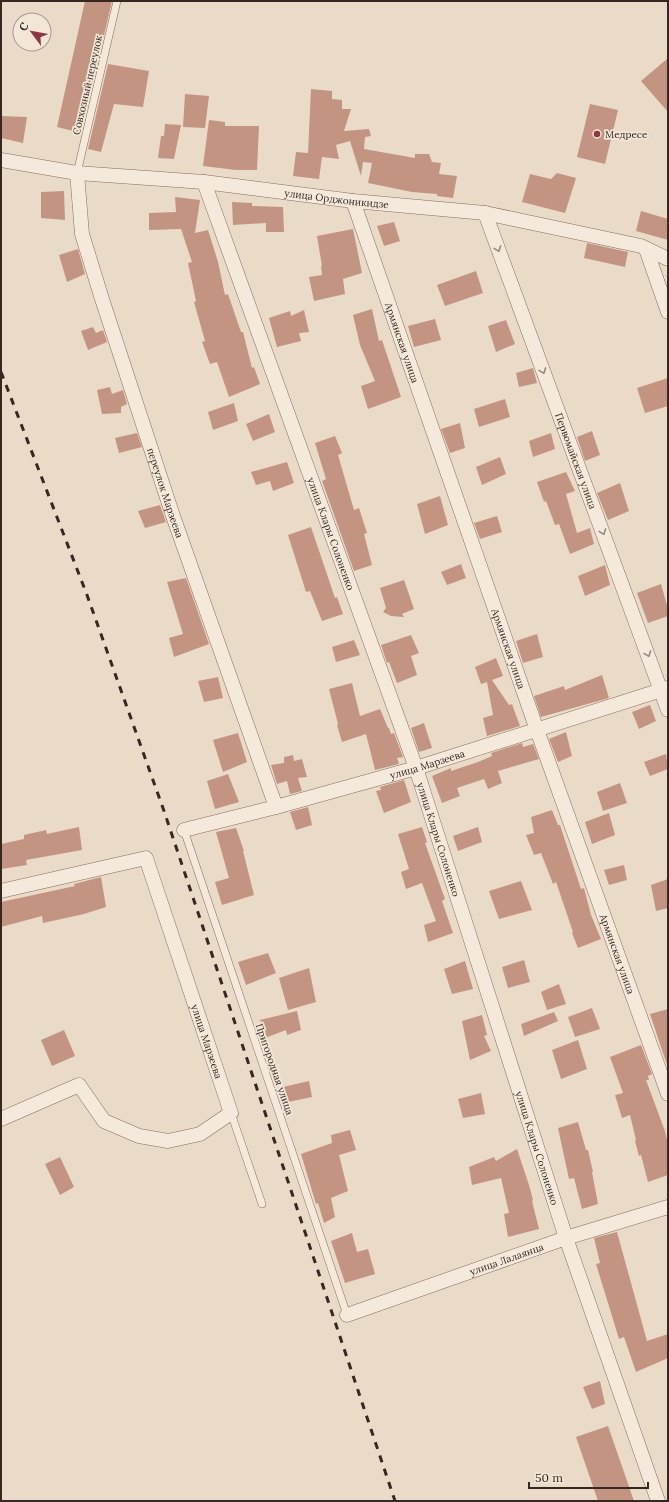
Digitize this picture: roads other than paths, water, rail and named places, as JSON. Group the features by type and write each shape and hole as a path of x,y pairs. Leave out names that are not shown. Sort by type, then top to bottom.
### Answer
{"street":[{"name":"улица Орджоникидзе","path":"1,160 77,173 204,182 353,201 485,212 641,246 668,259"},
{"name":"переулок Марзеева","path":"77,173 82,234 102,299 173,516 276,807"},
{"name":"улица Клары Солоненко","path":"204,182 416,768 566,1238 658,1501"},
{"name":"Армянская улица","path":"353,201 537,730 668,1094"},
{"name":"Первомайская улица","path":"485,212 665,689 668,710"},
{"path":"646,249 668,312"},
{"name":"улица Марзеева","path":"184,830 276,807 416,768 665,689"},
{"name":"улица Марзеева","path":"1,891 146,858 232,1113"},
{"path":"1,1119 79,1085 104,1121 139,1136 168,1141 200,1134 232,1113"},
{"name":"улица Лалаянца","path":"347,1315 566,1238 668,1207"}],"lane":[{"name":"Совхозный переулок","path":"77,173 117,1"},
{"name":"Пригородная улица","path":"184,830 347,1315"},
{"path":"232,1113 262,1204"}],"railway":[{"path":"1,372 87,595 164,811 395,1501"}],"place":[{"name":"Медресе","path":"597,134"}]}
